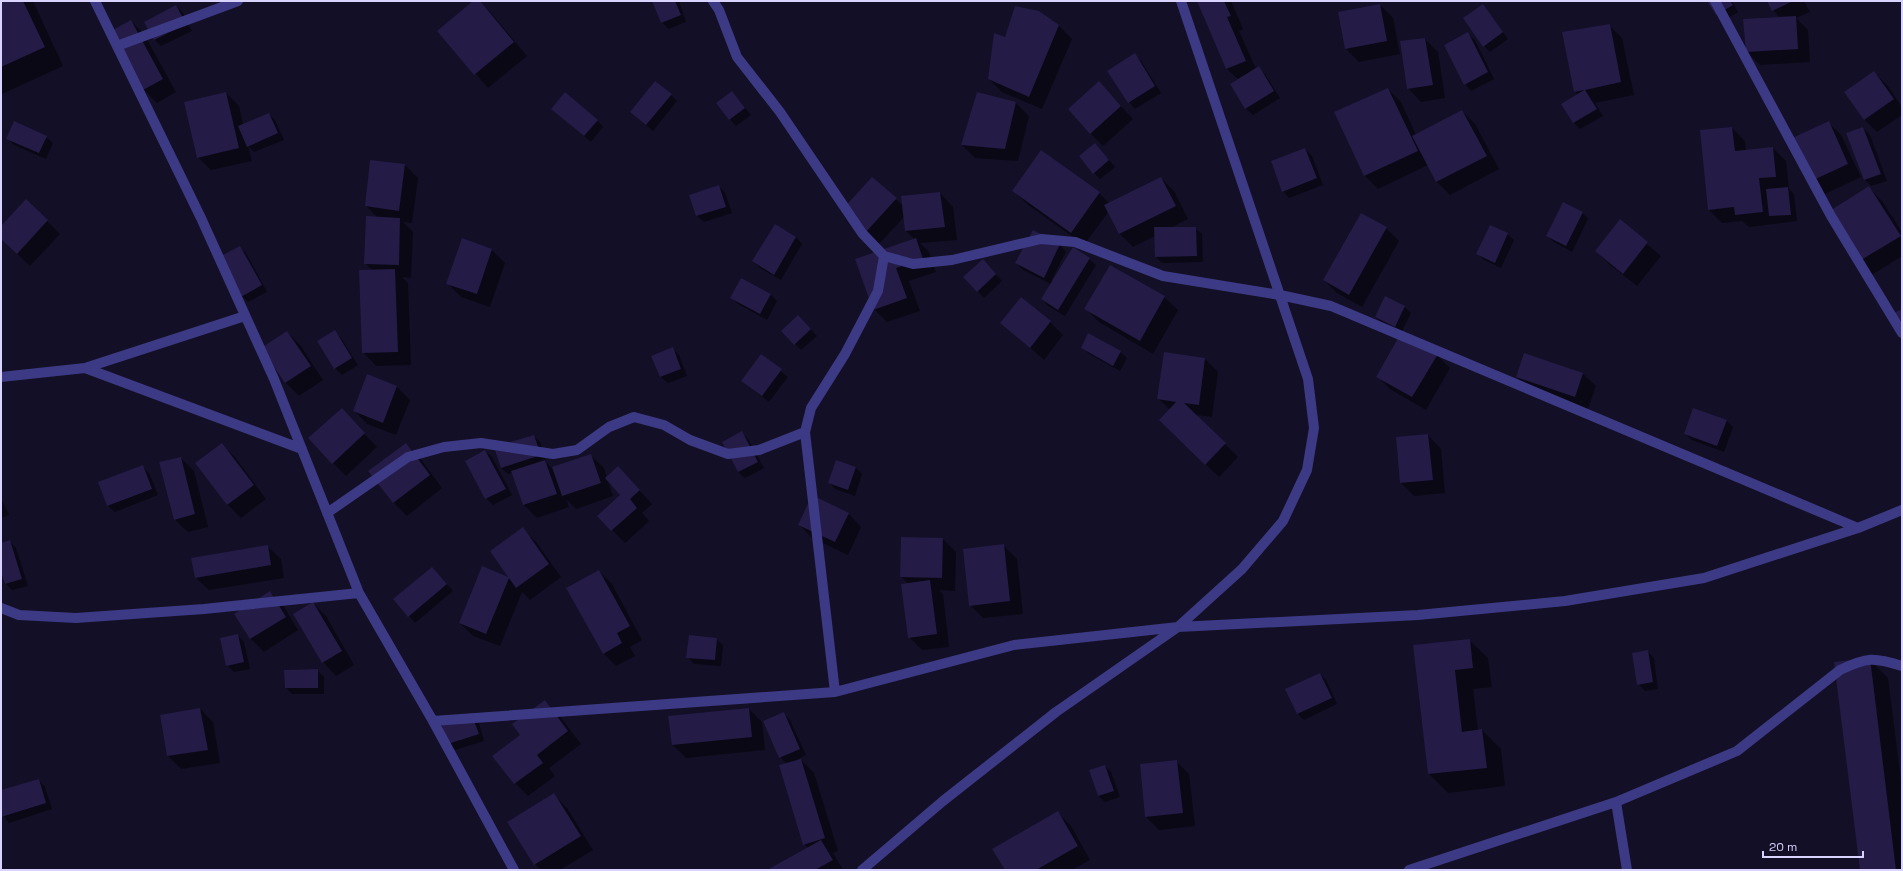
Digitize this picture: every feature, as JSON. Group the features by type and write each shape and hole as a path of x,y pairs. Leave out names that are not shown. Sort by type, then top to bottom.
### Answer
{"street":[{"path":"95,1 201,218 274,379 359,593 433,721 514,870"},
{"path":"117,46 238,1"},
{"path":"713,1 719,10 737,57 780,112 862,233 884,256 913,264 952,260 1041,239 1075,242 1163,276 1280,295 1331,306 1858,528"},
{"path":"862,870 943,801 1056,712 1178,627 1242,570 1283,521 1307,470 1314,428 1308,379 1181,1"},
{"path":"1715,1 1828,209 1902,333"},
{"path":"835,692 805,432 811,408 846,354 878,291 884,256"},
{"path":"1,377 85,368 245,316"},
{"path":"85,368 302,449"},
{"path":"327,513 408,457 444,446 481,443 553,454 577,450 609,427 634,417 664,425 690,440 728,454 759,450 805,432"},
{"path":"433,721 835,692 1014,645 1178,627 1418,615 1565,601 1704,578 1858,528 1902,510"},
{"path":"1,608 19,615 76,618 204,609 359,593"},
{"path":"1409,870 1616,802 1737,751 1840,670 1859,661 1880,659 1902,666"},
{"path":"1616,802 1626,870"}],"building":[{"path":"1,1 23,1 45,47 1,67"},
{"path":"473,1 480,1 514,42 474,75 437,31"},
{"path":"652,1 675,1 681,15 661,23"},
{"path":"1197,1 1224,1 1231,16 1227,17 1246,61 1226,69"},
{"path":"1707,1 1730,1 1733,5 1716,15"},
{"path":"1767,1 1793,1 1772,11"},
{"path":"1380,4 1387,41 1345,49 1338,12"},
{"path":"1483,4 1503,32 1483,47 1463,18"},
{"path":"176,5 186,24 154,40 144,22"},
{"path":"1015,6 1039,11 1059,25 1029,97 988,79 994,33 1005,37"},
{"path":"1796,16 1798,49 1746,52 1743,19"},
{"path":"131,20 163,79 143,90 111,31"},
{"path":"1610,24 1621,82 1585,90 1597,109 1573,123 1561,104 1584,90 1574,92 1562,32"},
{"path":"1468,32 1488,72 1464,85 1444,45"},
{"path":"1425,38 1433,85 1407,89 1400,41"},
{"path":"1135,53 1155,86 1128,103 1107,71"},
{"path":"1259,66 1274,91 1245,109 1230,84"},
{"path":"1874,71 1894,99 1864,120 1844,92"},
{"path":"655,81 672,94 646,125 630,112"},
{"path":"1099,81 1121,106 1090,134 1068,109"},
{"path":"1388,88 1418,151 1364,176 1334,112"},
{"path":"732,91 745,108 729,120 716,103"},
{"path":"226,92 239,148 197,158 184,102"},
{"path":"565,92 598,120 584,136 551,109"},
{"path":"977,92 1016,102 1005,149 961,145"},
{"path":"1462,110 1487,156 1436,182 1412,136"},
{"path":"269,113 278,133 247,147 238,126"},
{"path":"14,121 47,136 39,153 6,139"},
{"path":"1829,121 1848,164 1809,182 1788,140"},
{"path":"1732,127 1735,151 1773,147 1776,177 1759,178 1763,212 1735,215 1734,207 1708,210 1700,130"},
{"path":"1863,127 1881,174 1864,180 1846,133"},
{"path":"1095,143 1109,160 1093,174 1079,156"},
{"path":"1305,148 1317,178 1282,192 1271,161"},
{"path":"1041,150 1100,192 1071,233 1012,191"},
{"path":"370,160 405,164 399,211 365,206"},
{"path":"872,177 897,198 865,233 841,211"},
{"path":"1161,177 1176,206 1119,234 1104,205"},
{"path":"719,185 726,207 696,216 689,195"},
{"path":"1869,186 1901,236 1856,263 1825,214"},
{"path":"1788,187 1791,215 1769,216 1766,189"},
{"path":"940,192 945,227 905,231 901,196"},
{"path":"26,199 48,220 17,254 1,239 1,226"},
{"path":"1563,202 1583,212 1566,246 1546,236"},
{"path":"1361,213 1387,227 1349,295 1323,280"},
{"path":"366,216 400,218 399,265 364,264"},
{"path":"1620,219 1648,242 1623,274 1595,251"},
{"path":"775,224 796,237 774,275 752,261"},
{"path":"1490,225 1508,233 1495,263 1476,254"},
{"path":"1154,227 1196,227 1197,256 1155,257"},
{"path":"1033,230 1060,244 1044,278 1015,263"},
{"path":"462,238 492,249 477,294 446,284"},
{"path":"916,238 923,259 896,268 907,298 873,310 855,259"},
{"path":"240,246 262,285 241,297 219,257"},
{"path":"1073,247 1090,258 1058,310 1041,299"},
{"path":"983,259 996,274 977,292 963,277"},
{"path":"1110,265 1165,296 1140,341 1084,309"},
{"path":"395,269 398,352 362,353 359,270"},
{"path":"741,278 771,294 760,314 730,298"},
{"path":"1385,296 1405,306 1395,327 1375,317"},
{"path":"1021,297 1051,321 1030,348 1000,323"},
{"path":"1902,309 1902,326 1894,313"},
{"path":"798,315 811,329 794,345 781,331"},
{"path":"335,330 352,358 334,369 317,341"},
{"path":"287,331 311,366 285,383 261,348"},
{"path":"1088,333 1121,351 1113,366 1081,348"},
{"path":"1401,333 1438,354 1412,397 1376,377"},
{"path":"673,347 681,369 660,377 651,356"},
{"path":"1164,352 1205,358 1199,405 1184,403 1226,443 1205,465 1159,420 1176,402 1157,399"},
{"path":"1524,353 1583,373 1575,397 1516,377"},
{"path":"761,354 782,369 762,396 741,381"},
{"path":"367,374 397,386 383,423 353,411"},
{"path":"342,408 365,433 332,464 308,438"},
{"path":"1693,408 1727,420 1717,446 1684,434"},
{"path":"742,431 758,462 738,472 722,442"},
{"path":"1428,434 1433,480 1400,483 1396,437"},
{"path":"534,435 541,455 501,468 494,447"},
{"path":"222,443 254,485 227,505 195,463"},
{"path":"406,443 430,475 393,503 368,471"},
{"path":"485,450 506,489 485,499 465,461"},
{"path":"591,454 601,483 562,496 552,467"},
{"path":"181,457 195,514 174,520 159,462"},
{"path":"545,460 557,494 523,505 511,471"},
{"path":"836,460 856,467 848,490 828,483"},
{"path":"143,465 152,489 107,506 98,482"},
{"path":"618,466 640,490 630,499 637,508 611,531 597,516 620,495 605,478"},
{"path":"812,495 849,513 835,542 798,525"},
{"path":"523,527 549,564 516,588 509,578 486,634 459,623 482,566 508,577 490,551"},
{"path":"901,537 943,538 942,578 900,577"},
{"path":"10,540 22,579 5,584 1,572 1,543"},
{"path":"1004,544 1010,601 969,606 963,549"},
{"path":"268,545 271,565 195,578 191,558"},
{"path":"432,567 447,584 408,617 393,599"},
{"path":"599,570 630,626 617,633 622,643 603,654 566,588"},
{"path":"930,580 937,634 908,638 901,584"},
{"path":"270,591 286,617 250,639 234,614"},
{"path":"313,602 342,651 322,663 293,614"},
{"path":"238,634 244,662 226,666 220,638"},
{"path":"689,635 717,638 715,660 686,658"},
{"path":"1470,639 1473,668 1455,670 1462,732 1482,729 1487,768 1428,774 1413,645"},
{"path":"1648,650 1653,682 1637,685 1632,653"},
{"path":"1870,658 1896,870 1860,870 1834,662"},
{"path":"318,669 318,688 285,688 284,670"},
{"path":"1320,673 1332,698 1297,714 1285,689"},
{"path":"545,700 568,731 537,755 543,763 514,784 492,756 520,735 512,724"},
{"path":"200,708 208,750 167,756 160,715"},
{"path":"749,708 752,737 672,745 668,716"},
{"path":"784,712 800,749 779,758 763,721"},
{"path":"471,713 479,734 448,744 441,723"},
{"path":"801,759 825,838 803,845 779,765"},
{"path":"1177,760 1183,813 1145,817 1140,764"},
{"path":"1105,765 1114,791 1098,796 1089,770"},
{"path":"39,779 46,803 1,817 1,790"},
{"path":"554,793 581,836 534,865 507,822"},
{"path":"1058,811 1078,846 1036,870 1005,870 992,849"},
{"path":"821,840 833,860 815,870 767,870"}]}
